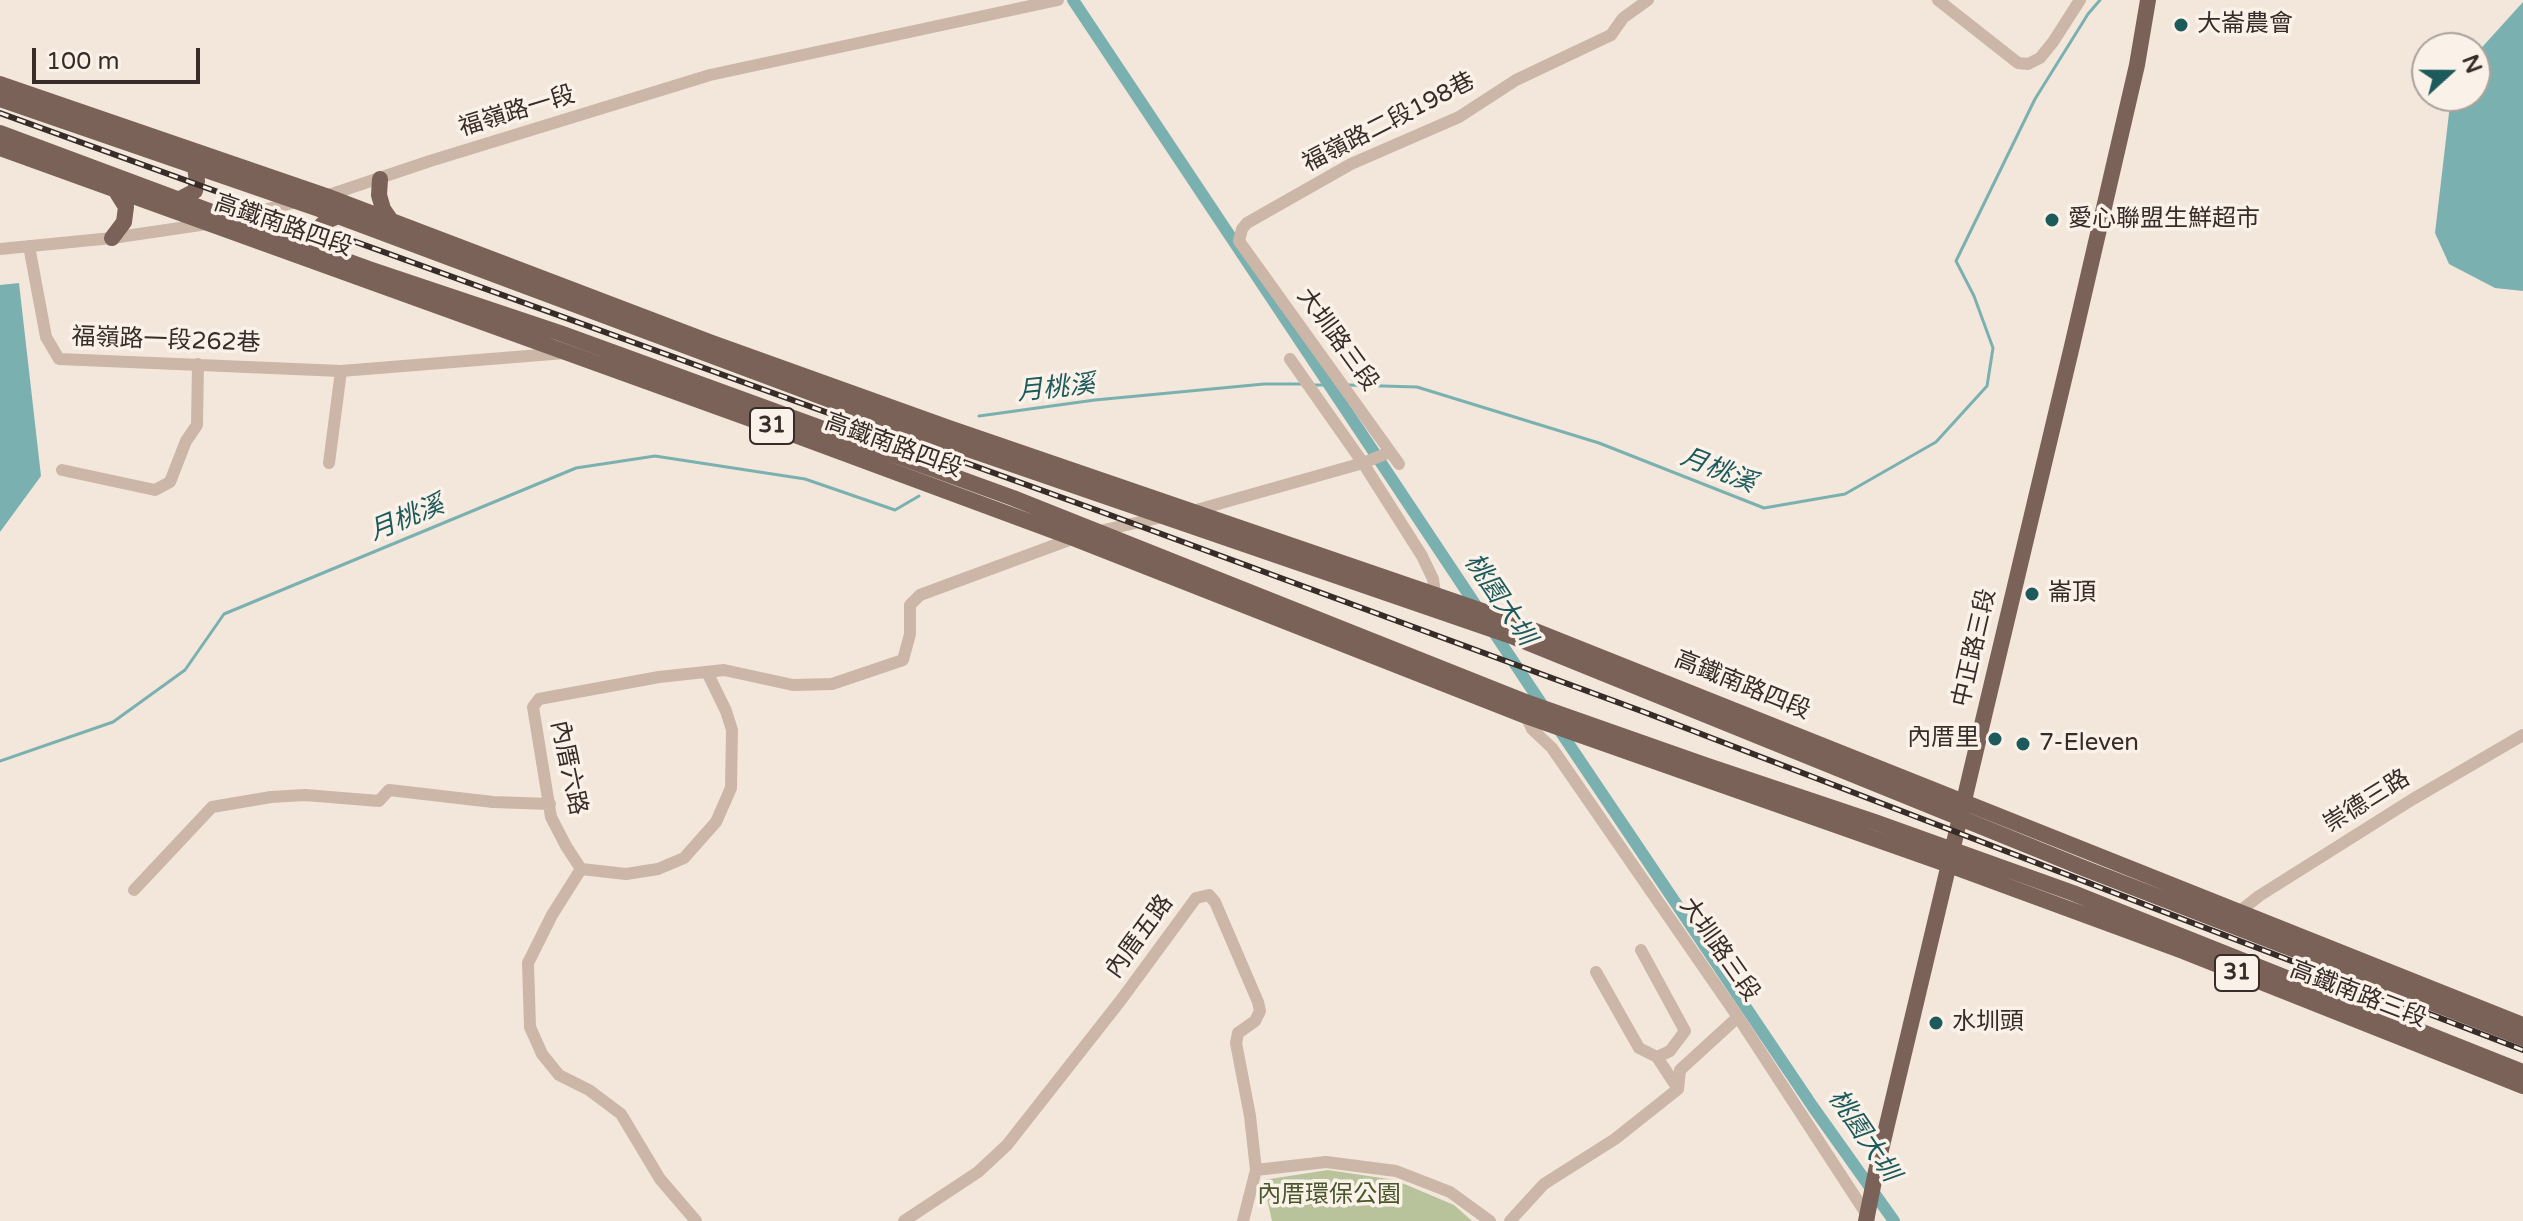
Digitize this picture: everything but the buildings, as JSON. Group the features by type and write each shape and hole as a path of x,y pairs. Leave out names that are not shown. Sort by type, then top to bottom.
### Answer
{"main road":[{"name":"中正路三段","path":"1869,1214 2131,87 2148,0"},
{"name":"高鐵南路四段","path":"0,84 326,196 712,343 949,428 1500,617 1755,717 1962,811"},
{"name":"高鐵南路四段","path":"0,99 338,216 892,423 1473,622 1962,811"},
{"name":"高鐵南路四段","path":"0,133 316,250 560,333 1013,498 1251,592 1529,712"},
{"name":"高鐵南路四段","path":"0,148 784,431 1529,712"},
{"path":"178,200 195,191 195,167"},
{"path":"380,179 379,195 383,209 392,222"},
{"path":"112,238 124,222 126,207 116,191"},
{"path":"316,250 313,243 315,232 320,225 338,216"},
{"path":"712,388 757,418 784,431"},
{"path":"892,423 949,428"},
{"path":"1254,531 1298,561"},
{"path":"1184,584 1251,592"},
{"name":"31","path":"1529,712 1563,714 1875,822 1951,858"},
{"name":"31","path":"1529,712 1575,733 1951,858"},
{"name":"高鐵南路三段","path":"1962,811 2239,912 2518,1023"},
{"name":"高鐵南路三段","path":"1962,811 2523,1038"},
{"name":"高鐵南路三段","path":"1951,858 2087,899 2523,1072"},
{"name":"高鐵南路三段","path":"1951,858 2523,1086"},
{"path":"2466,1016 2518,1023"}],"street":[{"name":"福嶺路二段198巷","path":"1239,241 1247,223 1351,164 1459,117 1516,80 1611,35 1623,18 1648,0"},
{"path":"1938,0 2018,63 2028,64 2040,58 2080,0"},
{"name":"福嶺路一段","path":"0,249 112,238 207,224 326,196 710,75 1052,2"},
{"name":"大圳路三段","path":"1239,241 1399,464"},
{"name":"福嶺路一段262巷","path":"29,246 46,337 59,359 341,371 572,353"},
{"name":"大圳路三段","path":"1290,359 1364,463 1422,556 1433,579 1435,593"},
{"path":"62,470 155,490 170,482 186,441 197,425 198,364"},
{"path":"329,463 341,371"},
{"path":"1073,538 1195,511 1364,463 1389,453"},
{"name":"內厝六路","path":"581,869 551,817 533,707 539,699 659,677 724,670 793,685 832,684 903,660 910,634 910,605 920,595 1073,538"},
{"path":"696,1221 660,1179 621,1114 589,1090 559,1075 542,1054 530,1027 528,963 552,915 581,869 626,874 658,869 684,858 716,822 731,788 732,730 707,672"},
{"name":"大圳路三段","path":"1529,712 1532,729 1552,748 1738,1017 1869,1214"},
{"name":"崇德三路","path":"2239,912 2259,896 2413,799 2523,735"},
{"path":"134,890 212,807 305,795 379,801 389,790 493,802 550,804"},
{"name":"內厝五路","path":"904,1221 978,1172 1007,1145 1121,1000 1196,898 1209,895 1215,902 1260,1011 1255,1021 1238,1033 1236,1043 1250,1116 1256,1170"},
{"path":"1641,950 1685,1031 1670,1051 1657,1057"},
{"path":"1596,972 1639,1048 1657,1057 1678,1089"},
{"path":"1510,1221 1544,1184 1615,1139 1678,1089 1680,1070 1738,1017"},
{"path":"1243,1221 1256,1170 1326,1162 1396,1171 1450,1192 1490,1221"}],"green space":[{"name":"內厝環保公園","path":"1328,1170 1395,1180 1454,1205 1472,1221 1272,1221 1263,1180"}],"water":[{"path":"2523,2 2523,291 2495,288 2449,264 2435,233 2449,112 2491,112 2491,37"},
{"path":"19,283 41,476 0,532 0,285"}],"waterway":[{"name":"桃園大圳","path":"1073,0 1479,610"},
{"name":"月桃溪","path":"1349,385 1417,387 1599,443 1764,508 1845,494 1936,442 1987,386 1993,348 1974,296 1956,261 2035,99 2100,0"},
{"name":"月桃溪","path":"979,416 1095,400 1264,384 1302,384"},
{"name":"月桃溪","path":"1313,385 1338,385"},
{"name":"月桃溪","path":"0,761 113,722 185,670 224,614 576,468 655,456 805,479 895,510 919,496"},
{"name":"桃園大圳","path":"1491,628 1545,709"},
{"name":"桃園大圳","path":"1556,725 1813,1107 1894,1221"}],"railway":[{"path":"0,113 1644,712 2523,1050"}],"place":[{"name":"大崙農會","path":"2181,25"},
{"name":"愛心聯盟生鮮超市","path":"2052,220"},
{"name":"崙頂","path":"2032,594"},
{"name":"內厝里","path":"1995,739"},
{"name":"7-Eleven","path":"2023,744"},
{"name":"水圳頭","path":"1936,1023"}]}
